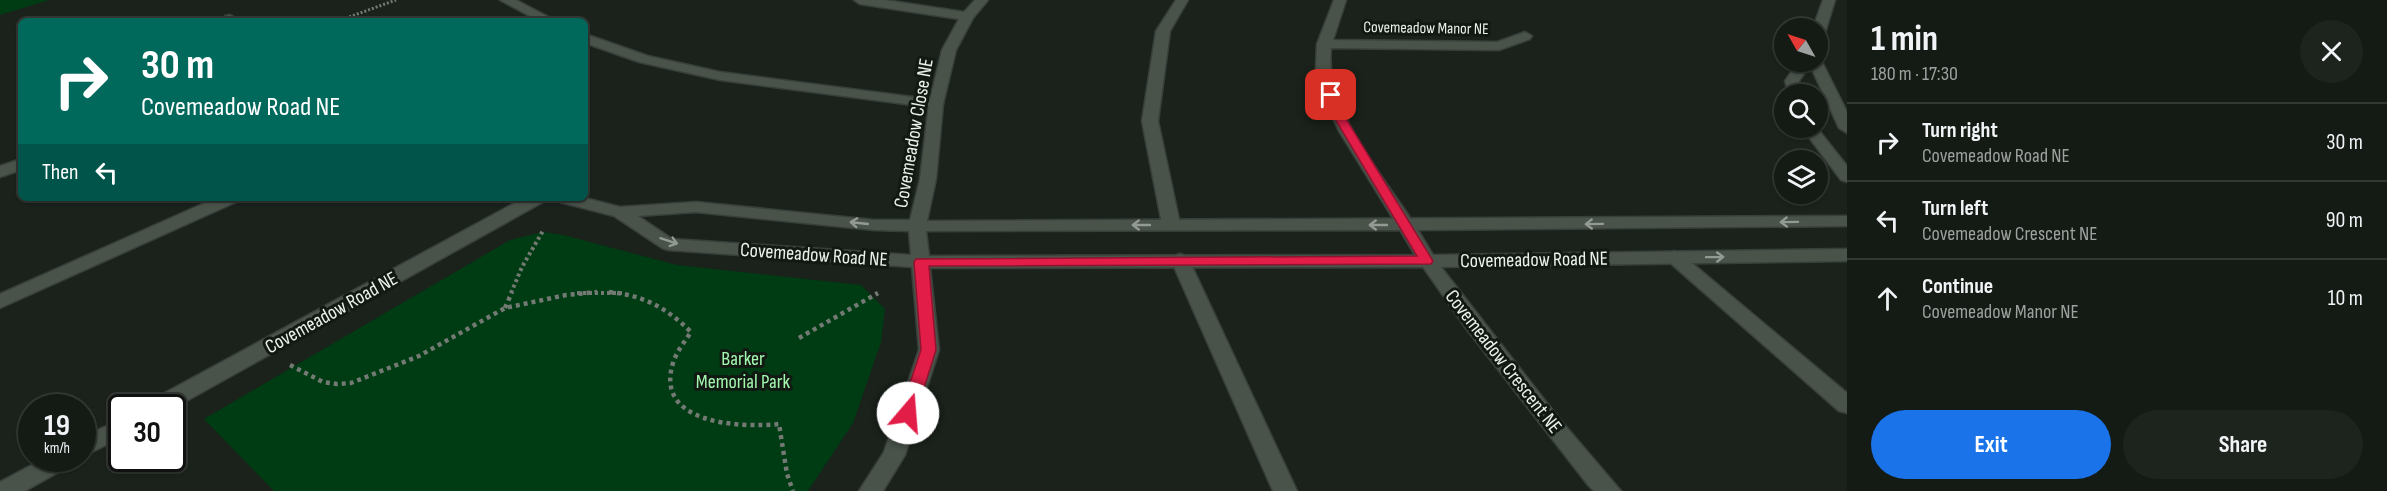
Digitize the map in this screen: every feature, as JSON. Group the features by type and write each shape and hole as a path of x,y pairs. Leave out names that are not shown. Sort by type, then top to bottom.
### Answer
{"street":[{"path":"506,0 543,18"},
{"path":"860,0 967,16"},
{"name":"Covemeadow Close NE","path":"917,226 928,179 936,104 949,50 967,16 982,0"},
{"path":"1171,224 1150,121 1163,31 1182,0"},
{"name":"Covemeadow Manor NE","path":"1340,0 1324,44 1324,77 1337,114 1406,225"},
{"path":"1823,18 1829,0"},
{"name":"Covemeadow Manor NE","path":"1324,44 1499,46 1525,36"},
{"path":"588,39 644,59 720,76 936,104"},
{"path":"1820,72 1847,128"},
{"path":"1817,138 1847,177"},
{"path":"0,172 18,165"},
{"path":"0,302 223,201"},
{"name":"Covemeadow Road NE","path":"181,394 532,201"},
{"name":"Covemeadow Road NE","path":"578,201 620,212 696,207 874,225 917,226 1847,221"},
{"name":"Covemeadow Road NE","path":"620,212 668,244 921,262 1426,261 1847,255"},
{"name":"Covemeadow Crescent NE","path":"1406,225 1426,261 1586,468 1610,491"},
{"path":"872,491 894,455 928,350 917,226"},
{"path":"1674,257 1847,405"},
{"path":"1180,260 1285,491"},
{"path":"5,491 39,472"}],"path":[{"path":"346,18 396,0"},
{"path":"505,308 522,267 544,229"},
{"path":"287,363 309,377 324,383 346,384 394,368 505,308 563,295 607,291 638,296 658,303 677,316 692,332 672,367 670,379 673,397 684,408 704,421 732,426 762,427 779,424 787,474 793,491"},
{"path":"799,338 878,293"}],"green space":[{"path":"0,0 49,0 0,15"},
{"name":"Barker Memorial Park","path":"543,232 563,235 677,265 861,285 885,309 881,342 853,423 808,491 274,491 204,419 510,240"}],"route":[{"path":"908,413 928,350 921,262 1426,261 1337,114 1331,95"}]}
